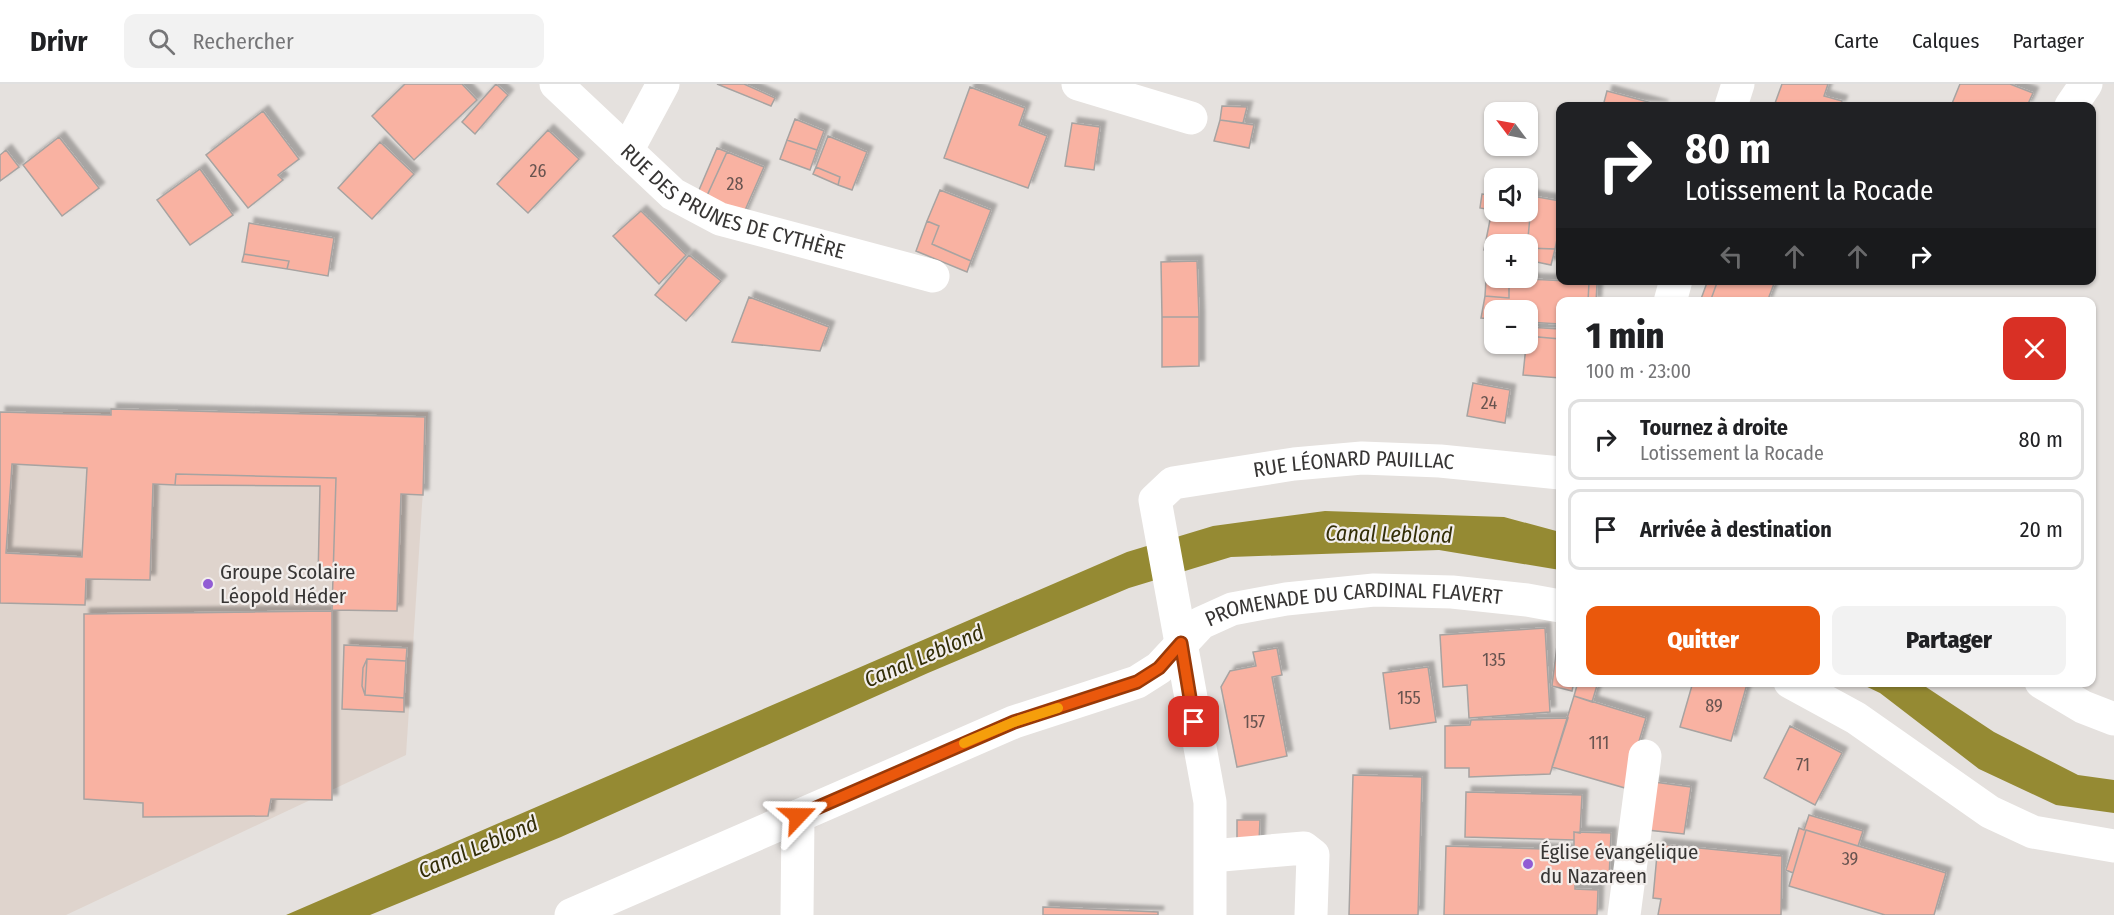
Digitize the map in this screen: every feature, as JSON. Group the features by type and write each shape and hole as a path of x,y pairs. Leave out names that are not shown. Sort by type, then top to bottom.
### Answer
{"street":[{"name":"RUE DES PRUNES DE CYTHÈRE","path":"556,84 651,177 673,194 720,219 933,276"},
{"path":"627,151 663,84"},
{"path":"1078,84 1191,118"},
{"path":"1732,102 1738,84"},
{"path":"2074,102 2086,84"},
{"name":"RUE LÉONARD PAUILLAC","path":"1181,643 1155,500 1173,483 1294,464 1362,458 1440,461 1556,473"},
{"name":"PROMENADE DU CARDINAL FLAVERT","path":"572,915 1014,722 1137,682 1159,668 1201,622 1232,609 1286,599 1374,590 1452,592 1556,605"},
{"path":"1181,643 1210,802 1210,915"},
{"path":"1799,687 1856,718 1990,813 2033,832 2114,846"},
{"path":"2050,687 2083,706 2114,718"},
{"path":"1624,915 1645,756"},
{"path":"797,915 798,816"},
{"path":"1211,856 1304,848 1313,855 1311,915"}],"shaded area":[{"name":"Groupe Scolaire Léopold Héder","path":"0,412 428,412 406,755 66,915 0,915"}],"water":[{"name":"Canal Leblond","path":"1325,511 1504,517 1556,531 1556,569 1439,550 1231,557 1129,588 928,673 561,837 370,915 286,915 1127,552 1213,526"},
{"path":"1867,687 1926,687 1994,732 2078,775 2114,780 2114,813 2056,805 1979,769 1880,693"}],"building":[{"path":"405,84 462,84 477,100 414,160 372,116"},
{"path":"496,84 508,95 475,134 462,122"},
{"path":"717,84 744,84 775,98 771,106"},
{"path":"1782,84 1828,84 1824,96 1842,101 1842,102 1775,102"},
{"path":"1960,84 2010,84 2033,93 2029,102 1953,102"},
{"path":"970,87 1025,108 1019,125 1047,136 1028,188 944,158"},
{"path":"1607,91 1648,102 1604,102"},
{"path":"1222,106 1247,107 1243,123 1220,120"},
{"path":"263,111 299,159 278,175 283,180 248,208 206,155"},
{"path":"795,119 824,131 817,150 787,140"},
{"path":"1220,120 1254,125 1249,148 1214,141"},
{"path":"1072,123 1100,127 1094,170 1065,166"},
{"path":"548,130 579,159 528,213 497,184"},
{"path":"828,136 867,152 852,190 838,185 840,177 816,167"},
{"path":"59,137 99,188 62,216 23,165"},
{"path":"787,140 817,150 810,170 780,159"},
{"path":"380,142 414,174 372,219 338,188"},
{"path":"717,148 727,152 705,200 696,197"},
{"path":"6,150 19,167 0,181 0,155"},
{"path":"727,152 764,167 742,217 705,200"},
{"path":"816,167 840,177 838,185 813,174"},
{"path":"200,169 233,215 190,245 157,200"},
{"path":"940,190 991,210 971,261 932,244 939,226 927,221"},
{"path":"1482,194 1484,194 1484,209 1480,208"},
{"path":"1538,197 1556,200 1555,249 1538,248 1538,234 1528,234 1530,222 1538,222"},
{"path":"641,211 686,255 659,284 613,236"},
{"path":"927,221 939,226 932,244 971,261 967,272 916,251"},
{"path":"1490,222 1530,222 1528,234 1487,234"},
{"path":"249,223 334,238 328,276 287,269 289,261 244,254"},
{"path":"1538,248 1555,249 1551,265 1538,262"},
{"path":"244,254 289,261 287,269 242,262"},
{"path":"689,255 721,281 686,321 655,295"},
{"path":"1197,261 1199,317 1162,317 1161,262"},
{"path":"1538,279 1556,280 1556,285 1589,285 1588,297 1556,297 1556,324 1538,323 1538,300 1484,300 1485,296 1509,298 1509,288 1538,288"},
{"path":"1589,285 1597,285 1596,297 1588,297"},
{"path":"1706,285 1716,285 1712,297 1702,297"},
{"path":"1716,285 1773,285 1769,297 1712,297"},
{"path":"1486,288 1509,288 1509,298 1485,296"},
{"path":"749,297 829,327 820,351 732,342"},
{"path":"1484,302 1484,318 1481,318"},
{"path":"1162,317 1199,317 1199,366 1162,367"},
{"path":"1538,328 1556,329 1556,339 1538,337"},
{"path":"1538,337 1556,339 1556,378 1523,375 1525,354 1538,354"},
{"path":"1473,383 1510,390 1505,423 1467,416"},
{"path":"111,409 425,417 423,495 401,494 397,611 332,610 336,478 176,474 175,485 153,484 150,580 86,579 85,605 0,603 0,412 111,415","holes":["12,464 87,468 82,557 6,553"]},
{"path":"176,474 336,478 333,578 318,579 320,486 175,485"},
{"path":"332,611 332,800 271,799 268,816 143,817 143,803 84,799 84,614"},
{"path":"1545,628 1550,712 1469,718 1467,685 1443,687 1440,635"},
{"path":"344,645 407,648 406,661 367,659 363,668 362,686 365,695 404,698 404,712 342,709"},
{"path":"1277,648 1282,675 1272,677 1287,756 1237,767 1221,687 1230,671 1256,666 1253,652"},
{"path":"1556,653 1556,687 1552,686"},
{"path":"367,659 365,695 362,686 363,668"},
{"path":"367,659 406,661 404,698 365,695"},
{"path":"1428,667 1436,722 1390,729 1383,673"},
{"path":"1556,687 1573,687 1572,691"},
{"path":"1577,687 1596,687 1592,702 1574,696"},
{"path":"1692,687 1746,687 1731,741 1680,727"},
{"path":"1574,696 1646,718 1625,788 1552,767"},
{"path":"1568,718 1550,774 1469,777 1469,768 1445,768 1445,726 1470,725 1471,720"},
{"path":"1790,726 1842,753 1815,805 1764,778"},
{"path":"1353,775 1422,777 1418,915 1349,915"},
{"path":"1654,782 1691,787 1684,834 1647,830"},
{"path":"1466,792 1582,795 1580,833 1574,832 1574,840 1465,837"},
{"path":"1809,815 1863,831 1858,846 1806,830 1793,873 1786,870 1799,828 1804,830"},
{"path":"1237,820 1260,820 1259,842 1237,843"},
{"path":"1806,830 1946,873 1934,915 1885,915 1789,886"},
{"name":"Église évangélique du Nazareen","path":"1574,832 1611,833 1609,880 1575,879 1575,889 1598,890 1597,915 1444,915 1446,846 1574,850"},
{"path":"1658,844 1782,856 1781,915 1658,915 1661,899 1653,898"},
{"path":"1043,907 1158,912 1158,915 1043,915"}],"slow traffic":[{"path":"964,743 1014,722 1058,708"}],"place":[{"name":"Groupe Scolaire Léopold Héder","path":"208,584"},
{"name":"Église évangélique du Nazareen","path":"1528,864"}],"route":[{"path":"798,816 1014,722 1137,682 1159,668 1181,643 1194,722"}]}
